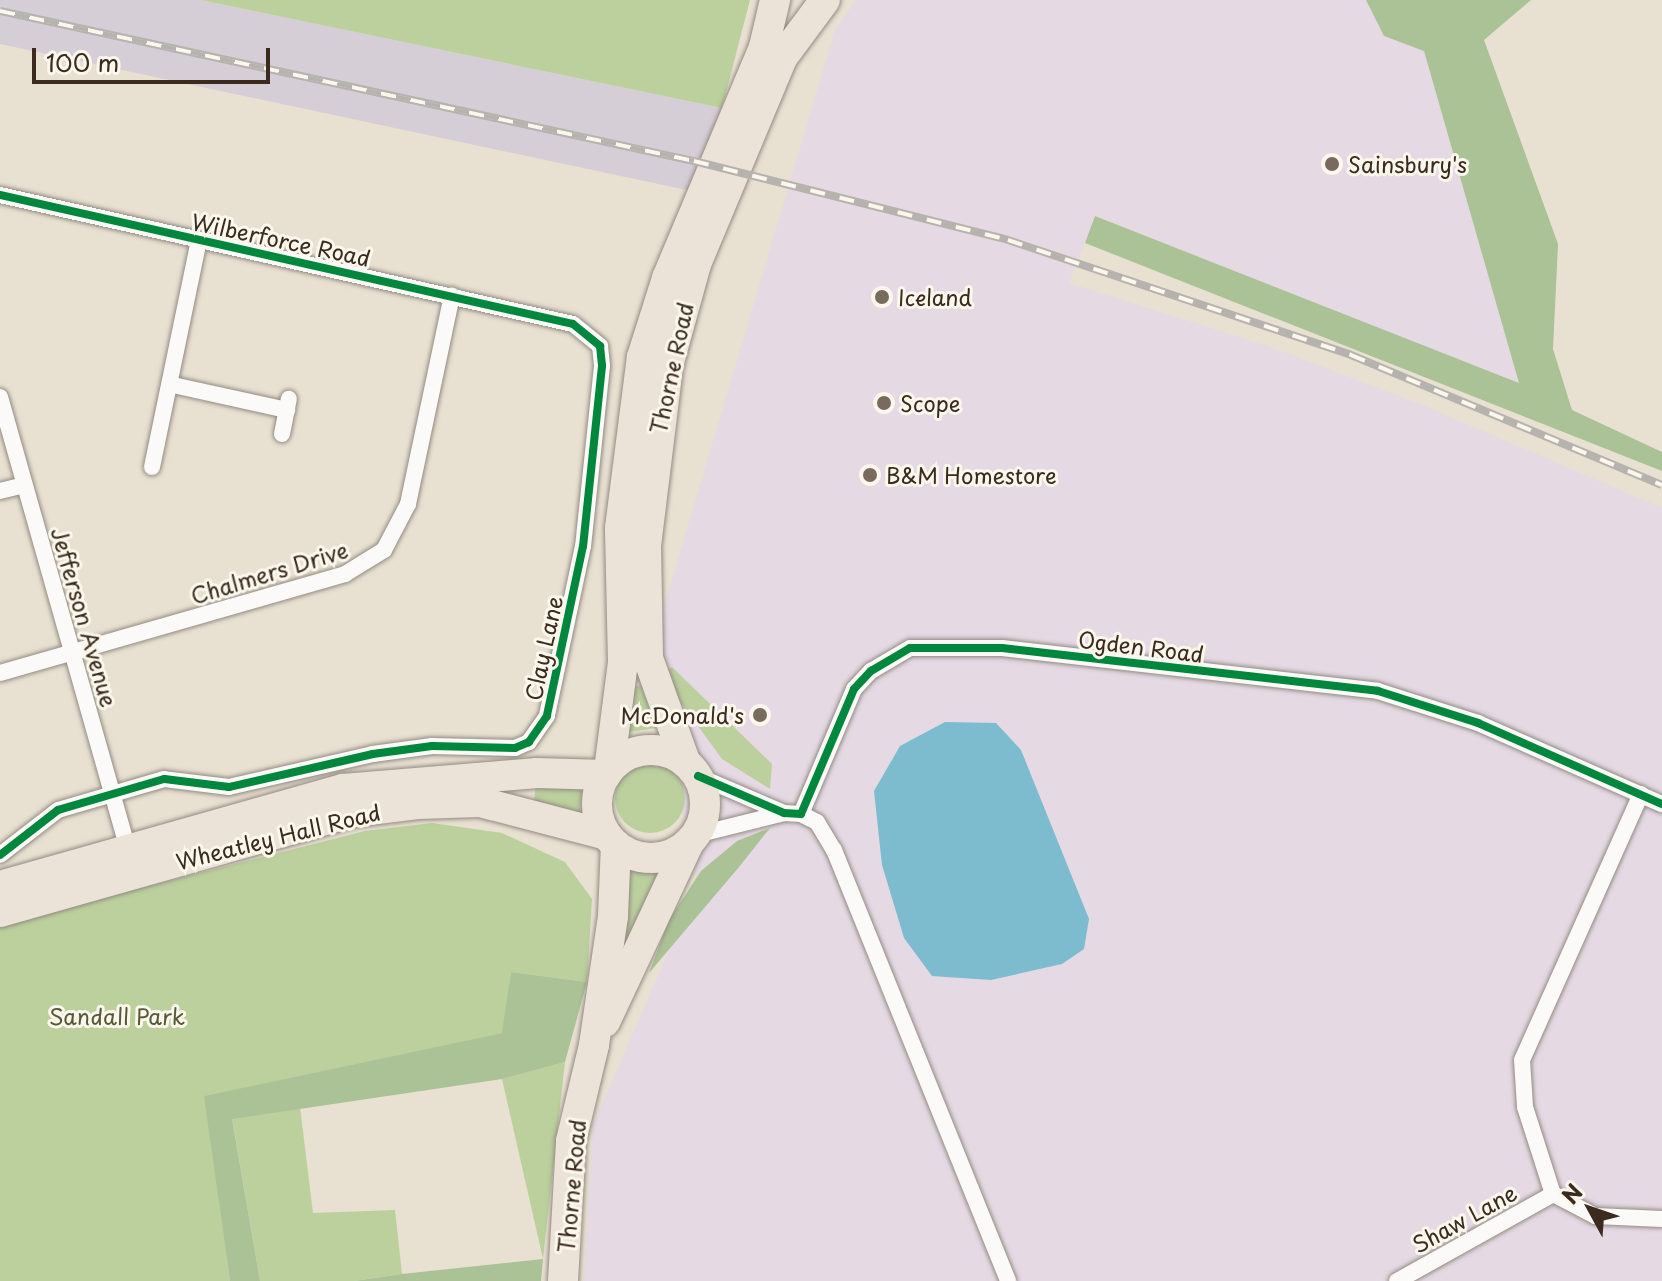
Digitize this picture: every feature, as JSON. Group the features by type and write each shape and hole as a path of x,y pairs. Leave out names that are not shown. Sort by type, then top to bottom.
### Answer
{"highway":[{"name":"Thorne Road","path":"607,773 623,662 620,528 642,357 667,278 764,47 775,0"},
{"name":"Thorne Road","path":"691,768 648,658 646,546 668,366 696,264 782,58 825,0"},
{"path":"645,750 666,752 691,768 706,806 692,839 653,858 611,840 597,805 607,773 625,757 645,750"},
{"name":"Wheatley Hall Road","path":"0,886 343,789 537,773 607,773"},
{"name":"Wheatley Hall Road","path":"0,912 353,812 418,804 480,802 611,840"},
{"name":"Thorne Road","path":"594,1045 692,839"},
{"name":"Thorne Road","path":"563,1281 571,1141 594,1045 613,916 611,840"}],"street":[{"name":"Wilberforce Road","path":"0,195 554,319"},
{"path":"152,467 173,385 199,240"},
{"name":"Chalmers Drive","path":"0,673 345,574 384,550 408,504 452,296"},
{"name":"Clay Lane","path":"0,855 58,810 164,779 229,787 373,754 432,746 515,748 529,742 547,716 583,546 602,366 600,346 587,330 554,319"},
{"path":"173,385 288,404 282,434"},
{"name":"Jefferson Avenue","path":"0,397 128,848"},
{"path":"0,491 24,485"},
{"name":"Ogden Road","path":"801,814 854,689 888,658 910,648 1002,648 1378,691 1478,723 1662,804"},
{"path":"691,768 784,813"},
{"path":"1641,794 1522,1060 1525,1107 1553,1194 1595,1216 1662,1219"},
{"path":"692,839 784,813 801,814 817,822 834,850 1008,1281"},
{"name":"Shaw Lane","path":"1397,1281 1553,1194"}],"shaded area":[{"path":"0,0 201,0 722,108 696,192 0,44"},
{"path":"856,0 1366,0 1385,36 1424,51 1520,384 1096,216 1069,283 1268,346 1420,404 1662,508 1662,1281 584,1281 593,1125 698,884 650,654 835,30"}],"green space":[{"path":"201,0 750,0 722,108"},
{"path":"1366,0 1531,0 1484,40 1558,244 1553,349 1572,410 1662,452 1662,471 1085,243 1095,216 1519,383 1424,51 1384,36"},
{"path":"672,667 772,764 770,789 722,759 660,674"},
{"path":"641,685 656,728 629,732 630,688"},
{"path":"650,763 675,773 685,798 675,823 650,833 625,823 615,798 625,773"},
{"path":"536,781 583,783 580,815 534,802"},
{"name":"Sandall Park","path":"432,823 502,833 565,862 592,899 587,982 511,972 503,1033 205,1096 230,1281 0,1281 0,924 365,831"},
{"path":"770,828 649,973 669,920 701,871 737,841"},
{"path":"625,865 668,867 617,964"},
{"path":"511,972 587,982 565,1062 502,1079 232,1119 260,1281 230,1281 204,1096 502,1033"},
{"path":"565,1062 543,1259 502,1079"},
{"path":"300,1107 313,1213 395,1210 402,1274 354,1281 260,1281 232,1118"},
{"path":"543,1259 541,1281 354,1281 402,1274"}],"water":[{"path":"945,722 996,723 1021,750 1089,919 1084,949 1062,964 991,980 932,976 904,938 882,865 874,791 900,746"}],"railway":[{"path":"0,11 694,161 1008,240 1351,355 1662,485"}],"cycle path":[{"path":"0,195 573,324 600,346 602,366 583,546 547,716 529,742 515,748 432,746 373,754 229,787 164,779 58,810 0,855"},
{"path":"698,776 784,813 801,814 854,689 871,671 910,648 1002,648 1378,691 1478,723 1662,804"}],"place":[{"name":"Sainsbury's","path":"1332,164"},
{"name":"Iceland","path":"882,297"},
{"name":"Scope","path":"884,403"},
{"name":"B&M Homestore","path":"870,475"},
{"name":"McDonald's","path":"760,715"}]}
